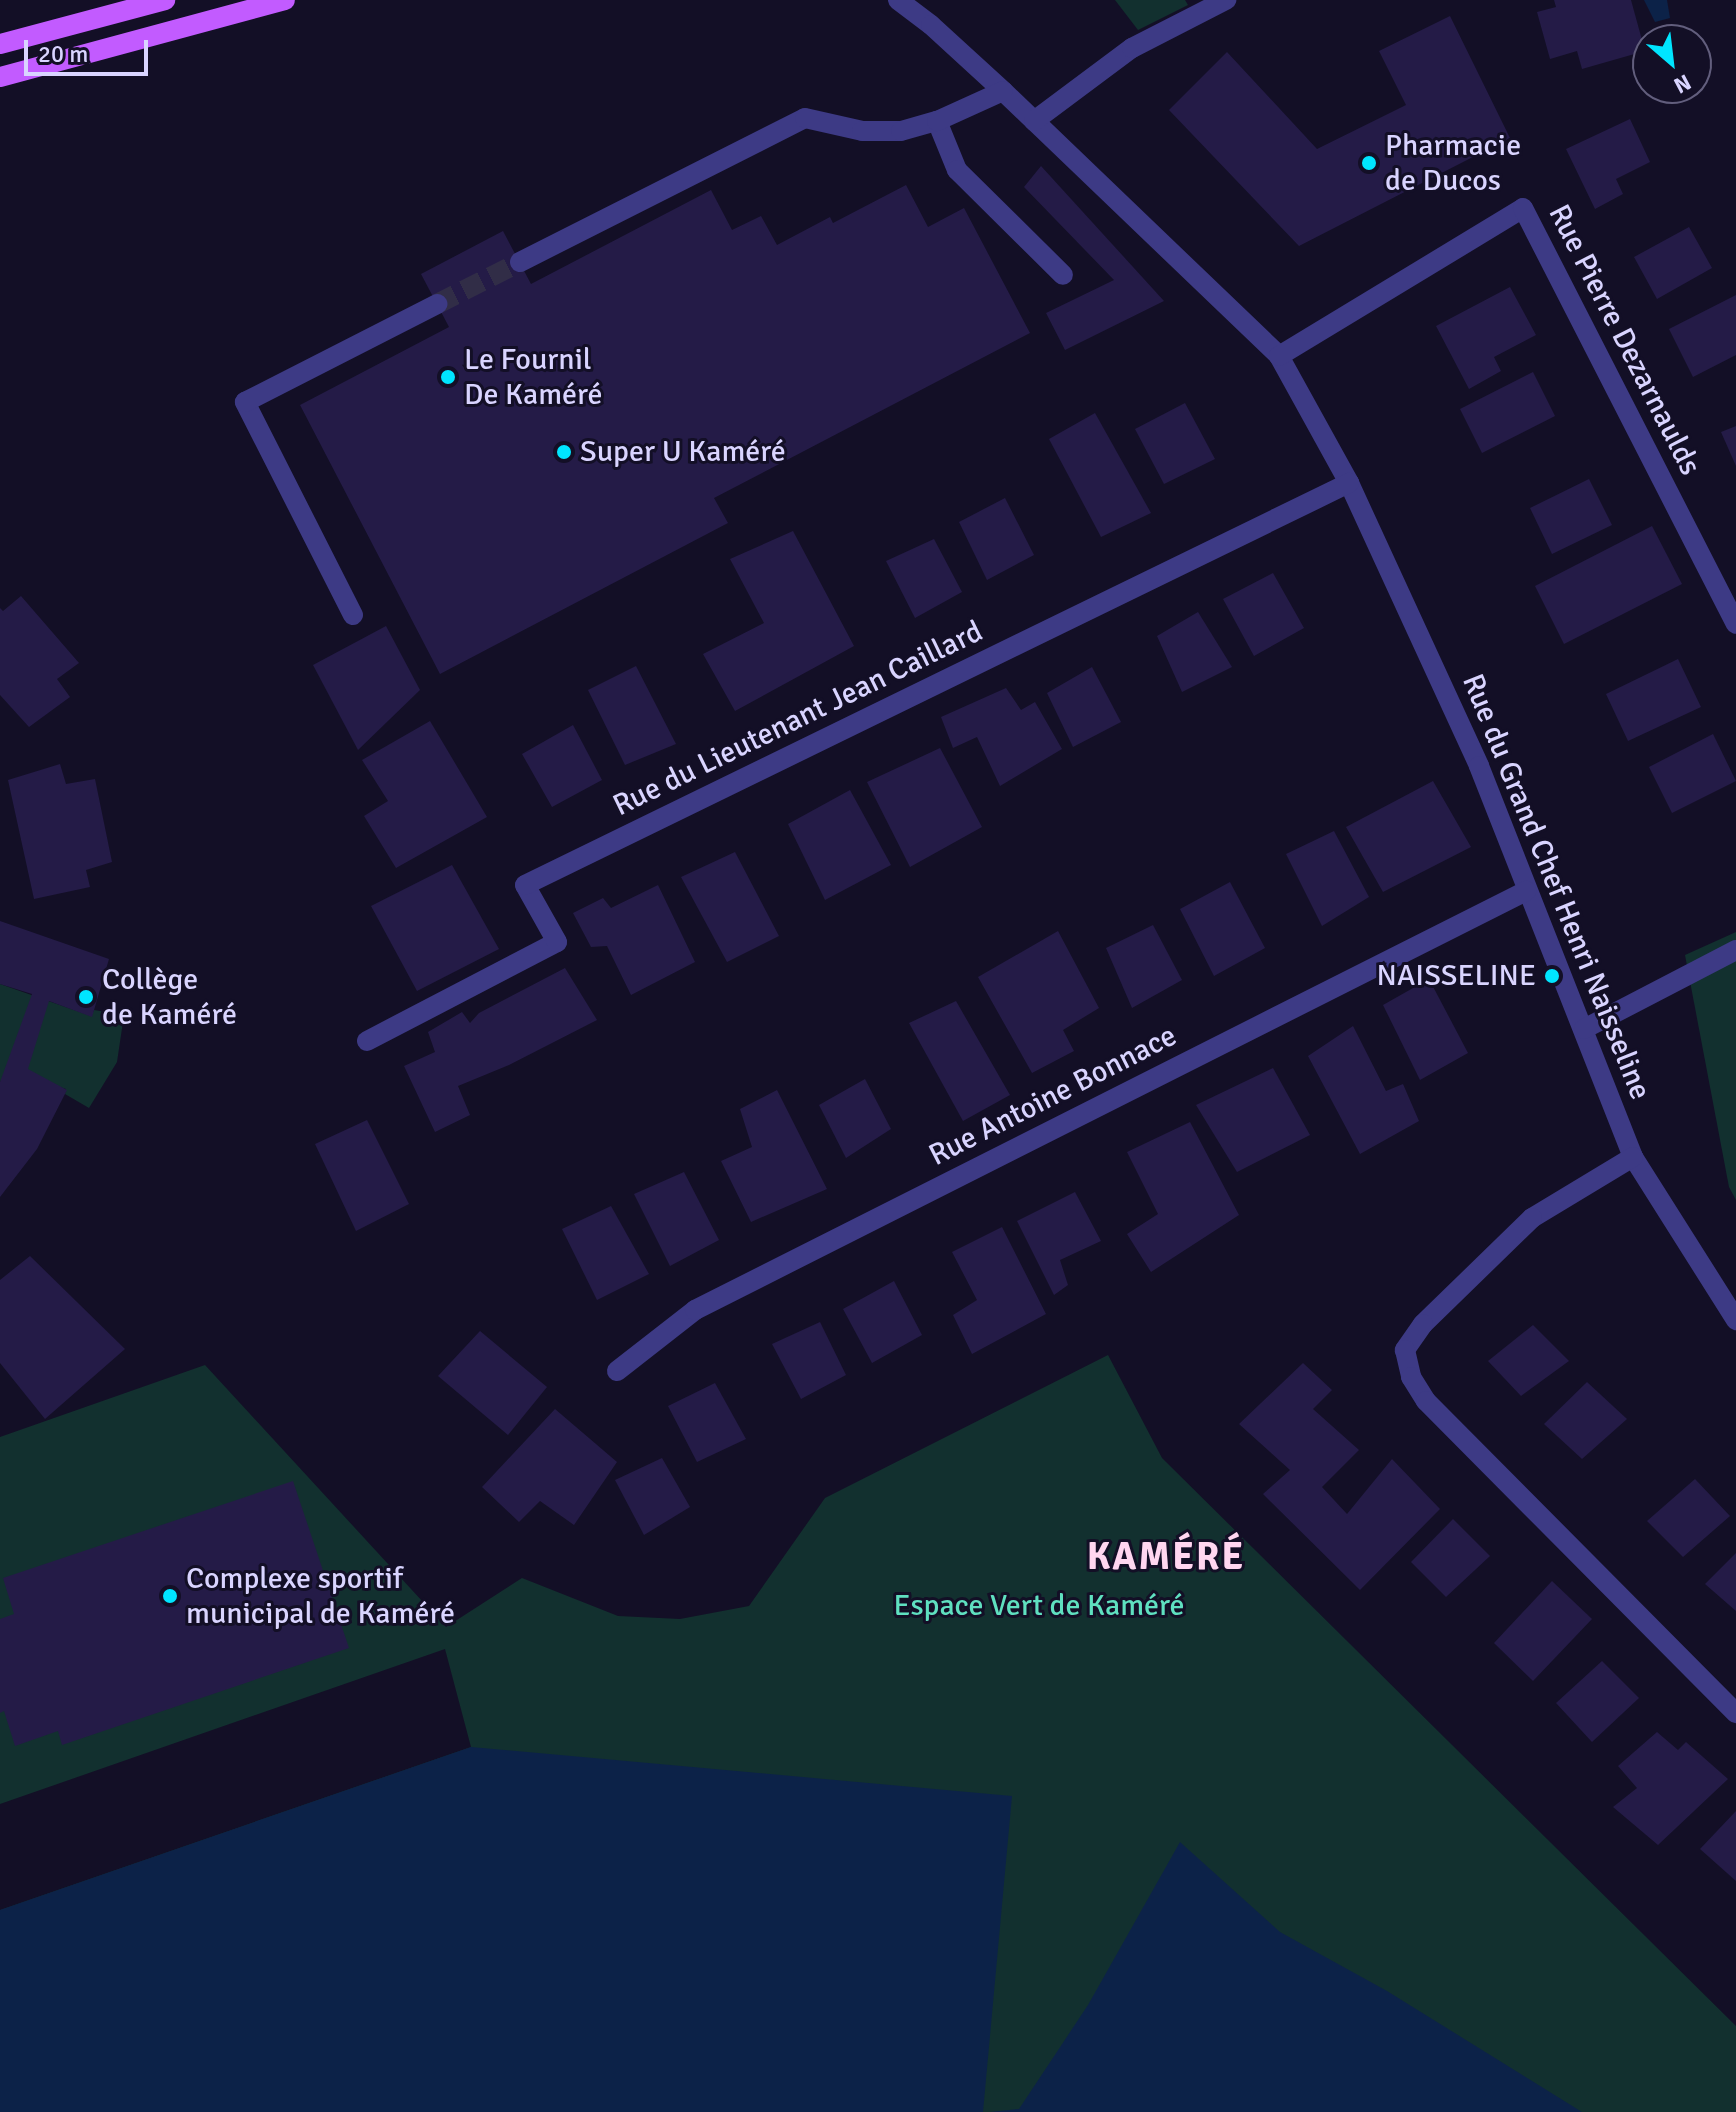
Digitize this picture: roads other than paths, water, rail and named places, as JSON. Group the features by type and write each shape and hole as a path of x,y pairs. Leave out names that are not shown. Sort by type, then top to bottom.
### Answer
{"main road":[{"path":"0,44 165,0"},
{"path":"0,77 285,0"}],"street":[{"name":"Rue du Grand Chef Henri Naisseline","path":"898,0 931,25 1003,91 1279,356 1349,483 1479,766 1633,1157 1736,1320"},
{"name":"Rue du Grand Chef Henri Naisseline","path":"923,0 931,25"},
{"path":"1034,121 1132,48 1226,0"},
{"path":"520,262 805,118 862,131 901,131 937,121 1003,91"},
{"path":"937,121 957,170 1063,275"},
{"name":"Rue Pierre Dezarnaulds","path":"1279,356 1523,208 1736,624"},
{"path":"353,615 245,402 437,304"},
{"name":"Rue du Lieutenant Jean Caillard","path":"367,1041 557,942 525,885 1349,483"},
{"name":"Rue Antoine Bonnace","path":"617,1371 695,1310 1526,891"},
{"path":"1584,1029 1736,950"},
{"path":"1633,1157 1532,1218 1423,1324 1405,1350 1411,1377 1426,1401 1736,1713"}],"water":[{"path":"1644,0 1667,0 1670,18 1655,22"},
{"path":"471,1747 1012,1796 983,2112 0,2112 0,1910"},
{"path":"1180,1842 1280,1932 1387,1991 1582,2112 990,2112 1019,2109 1088,2005"}],"tunnel":[{"path":"437,304 520,262"}],"place":[{"name":"Pharmacie de Ducos","path":"1369,163"},
{"name":"Le Fournil De Kaméré","path":"448,377"},
{"name":"Super U Kaméré","path":"564,452"},
{"name":"NAISSELINE","path":"1552,976"},
{"name":"Collège de Kaméré","path":"86,997"},
{"name":"Complexe sportif municipal de Kaméré","path":"170,1596"}],"district":[{"name":"KAMÉRÉ","path":"1166,1557"}],"park label":[{"name":"Espace Vert de Kaméré","path":"1039,1606"}]}
